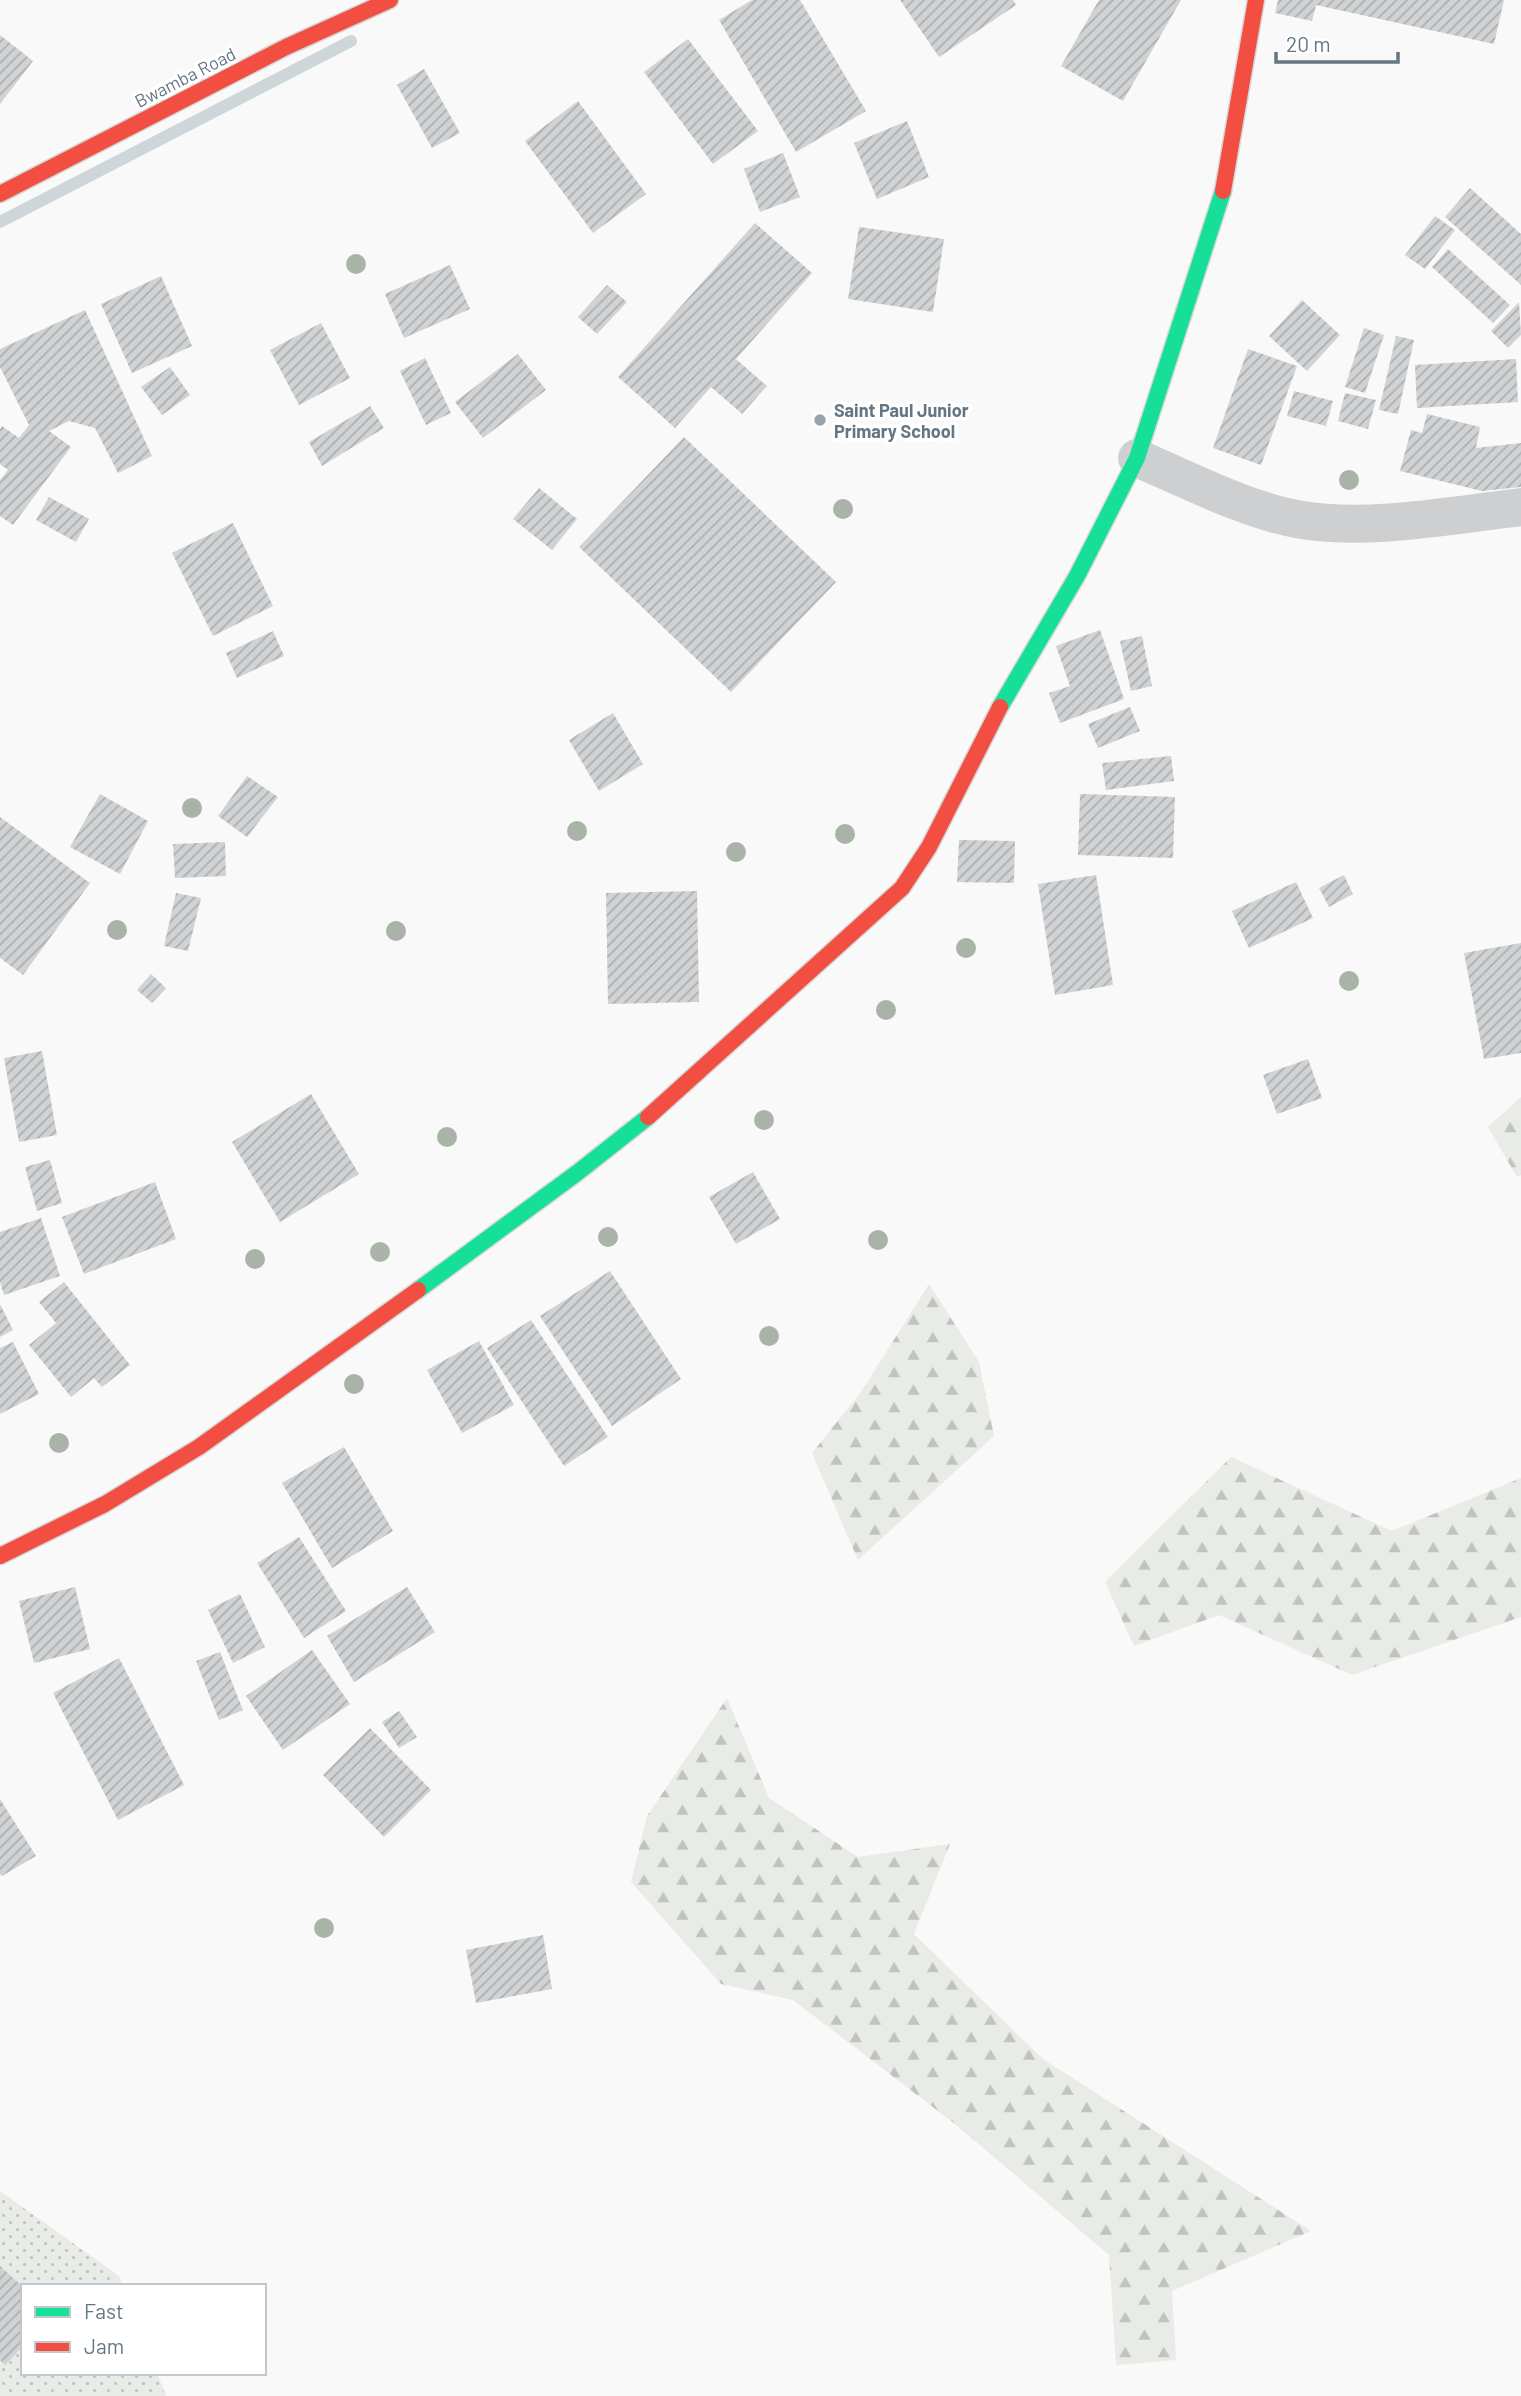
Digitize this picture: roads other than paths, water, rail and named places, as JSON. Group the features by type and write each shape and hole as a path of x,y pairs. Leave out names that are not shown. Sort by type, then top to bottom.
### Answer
{"street":[{"name":"Bwamba Road","path":"0,194 286,47 390,0"},
{"path":"0,1556 106,1504 199,1447 576,1174 655,1112 902,888 929,846 991,722 1077,576 1136,458 1221,202 1256,0"},
{"path":"1136,458 1216,492 1303,520 1387,522 1521,507"}],"waterway":[{"path":"0,222 351,41"}],"place":[{"name":"Saint Paul Junior Primary School","path":"820,420"}]}
